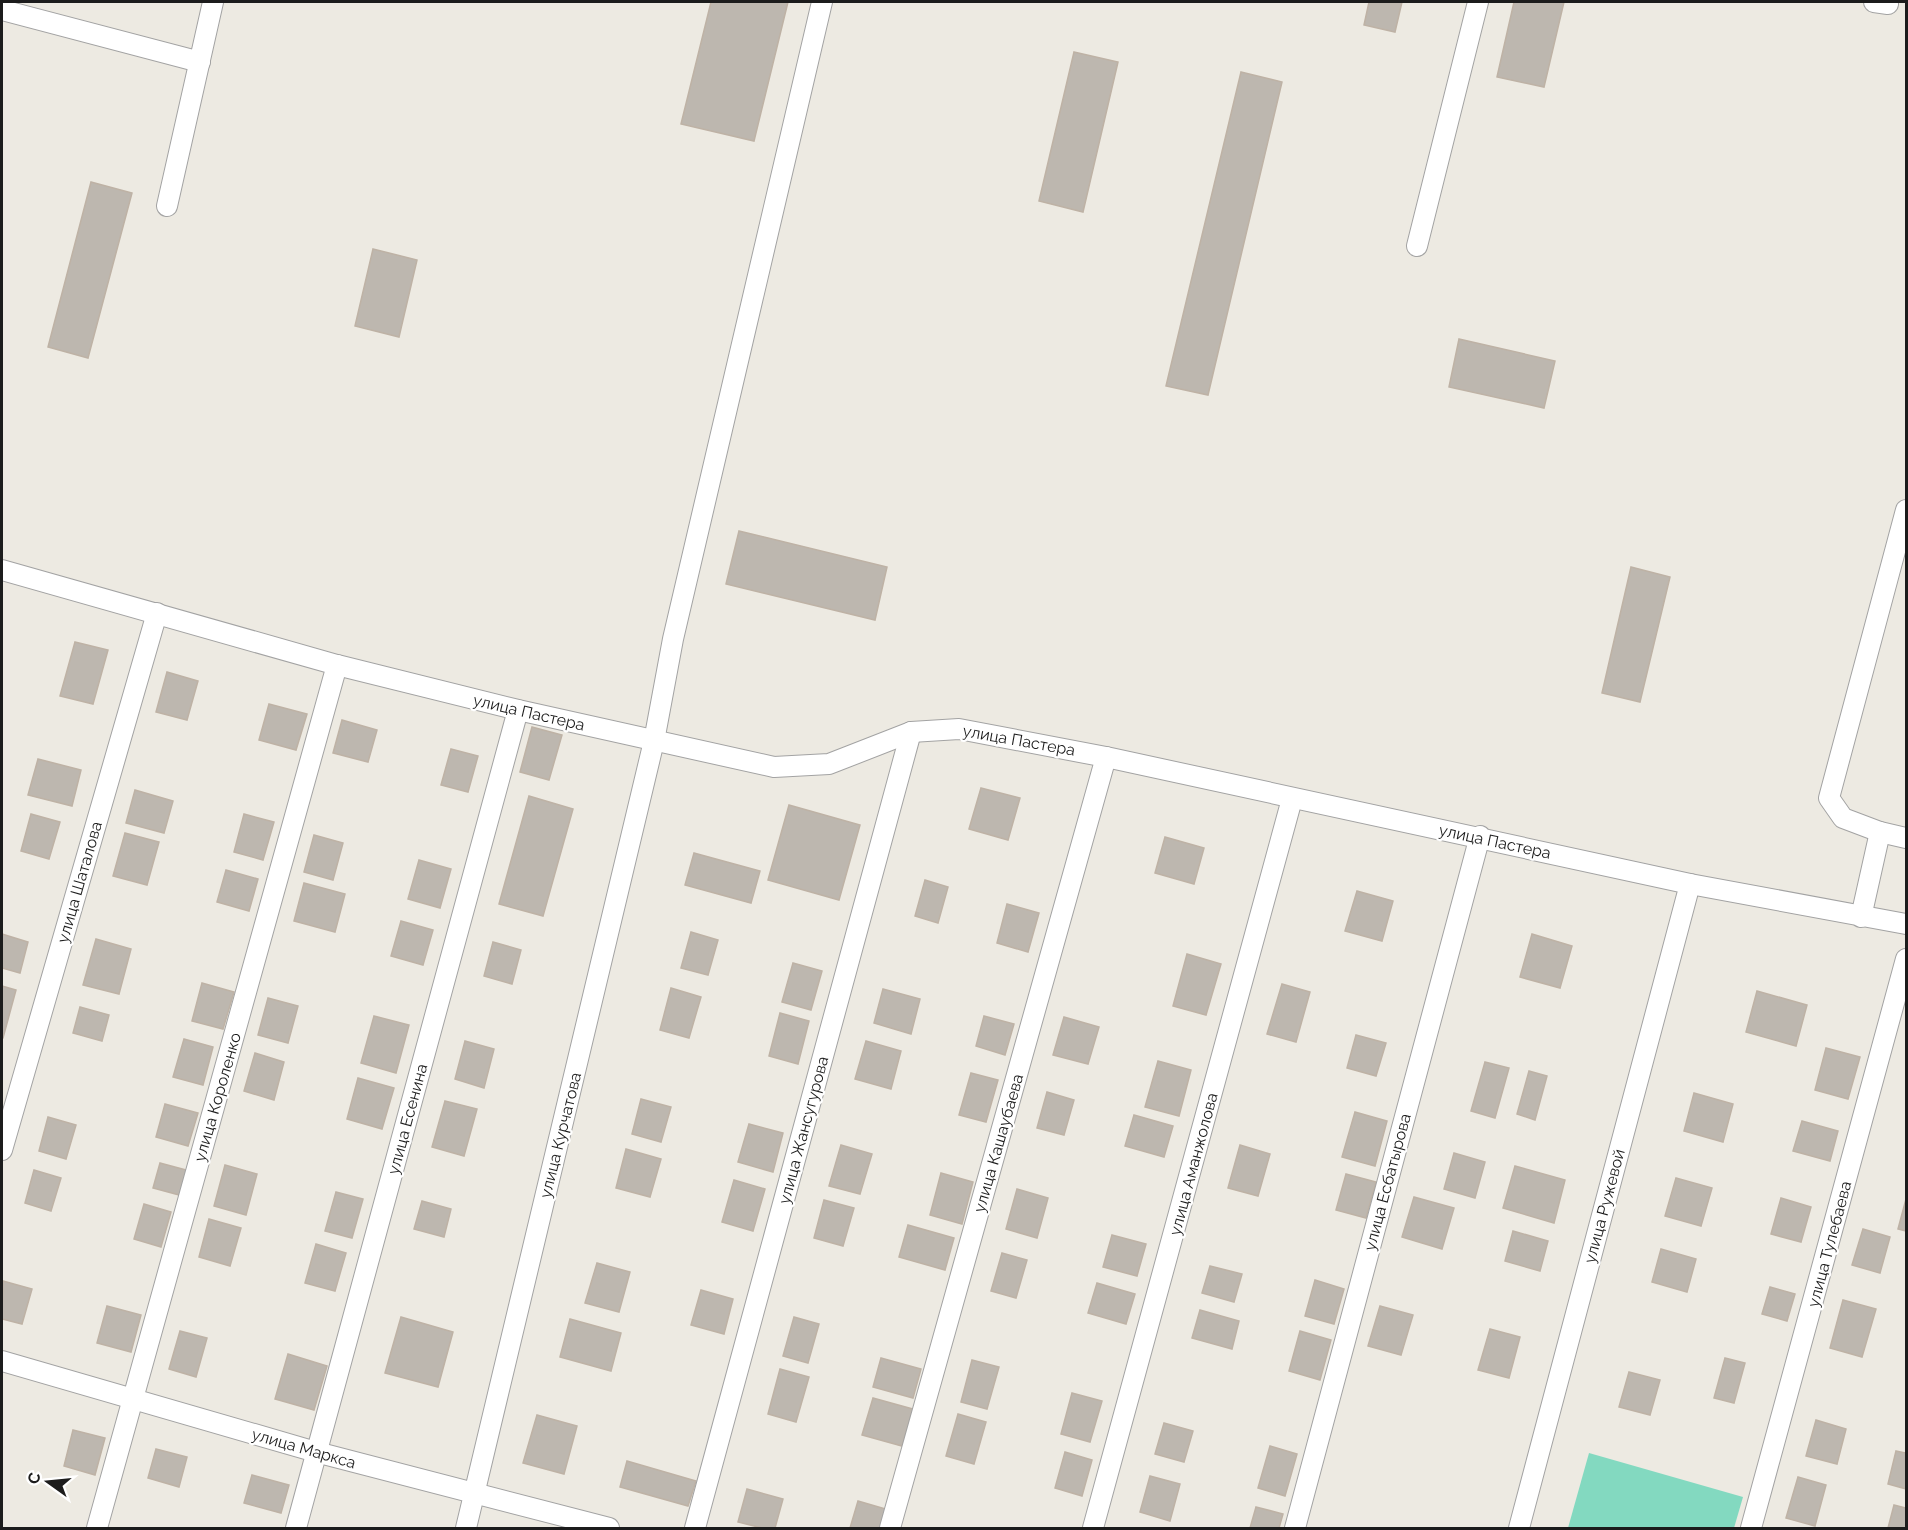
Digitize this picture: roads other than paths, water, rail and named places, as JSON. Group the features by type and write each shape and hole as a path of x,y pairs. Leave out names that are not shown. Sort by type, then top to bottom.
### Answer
{"street":[{"path":"167,206 213,2"},
{"name":"улица Курчатова","path":"466,1528 654,741 673,639 822,2"},
{"path":"1417,246 1478,2"},
{"path":"2,10 200,62"},
{"path":"1906,510 1829,798 1843,818 1880,832 1906,838"},
{"name":"улица Пастера","path":"2,570 337,665 518,710 774,766 829,764 911,732 959,729 1106,757 1690,884 1906,924"},
{"name":"улица Шаталова","path":"2,1150 158,614"},
{"name":"улица Короленко","path":"98,1528 337,665"},
{"name":"улица Есенина","path":"296,1528 518,710"},
{"name":"улица Жансугурова","path":"695,1528 911,732"},
{"name":"улица Кашаубаева","path":"890,1528 1106,757"},
{"name":"улица Аманжолова","path":"1093,1528 1292,799"},
{"path":"1861,917 1880,832"},
{"name":"улица Есбатырова","path":"1295,1528 1480,837"},
{"name":"улица Ружевой","path":"1519,1528 1690,884"},
{"name":"улица Тулебаева","path":"1751,1528 1906,959"},
{"name":"улица Маркса","path":"2,1361 316,1452 609,1528"}]}
